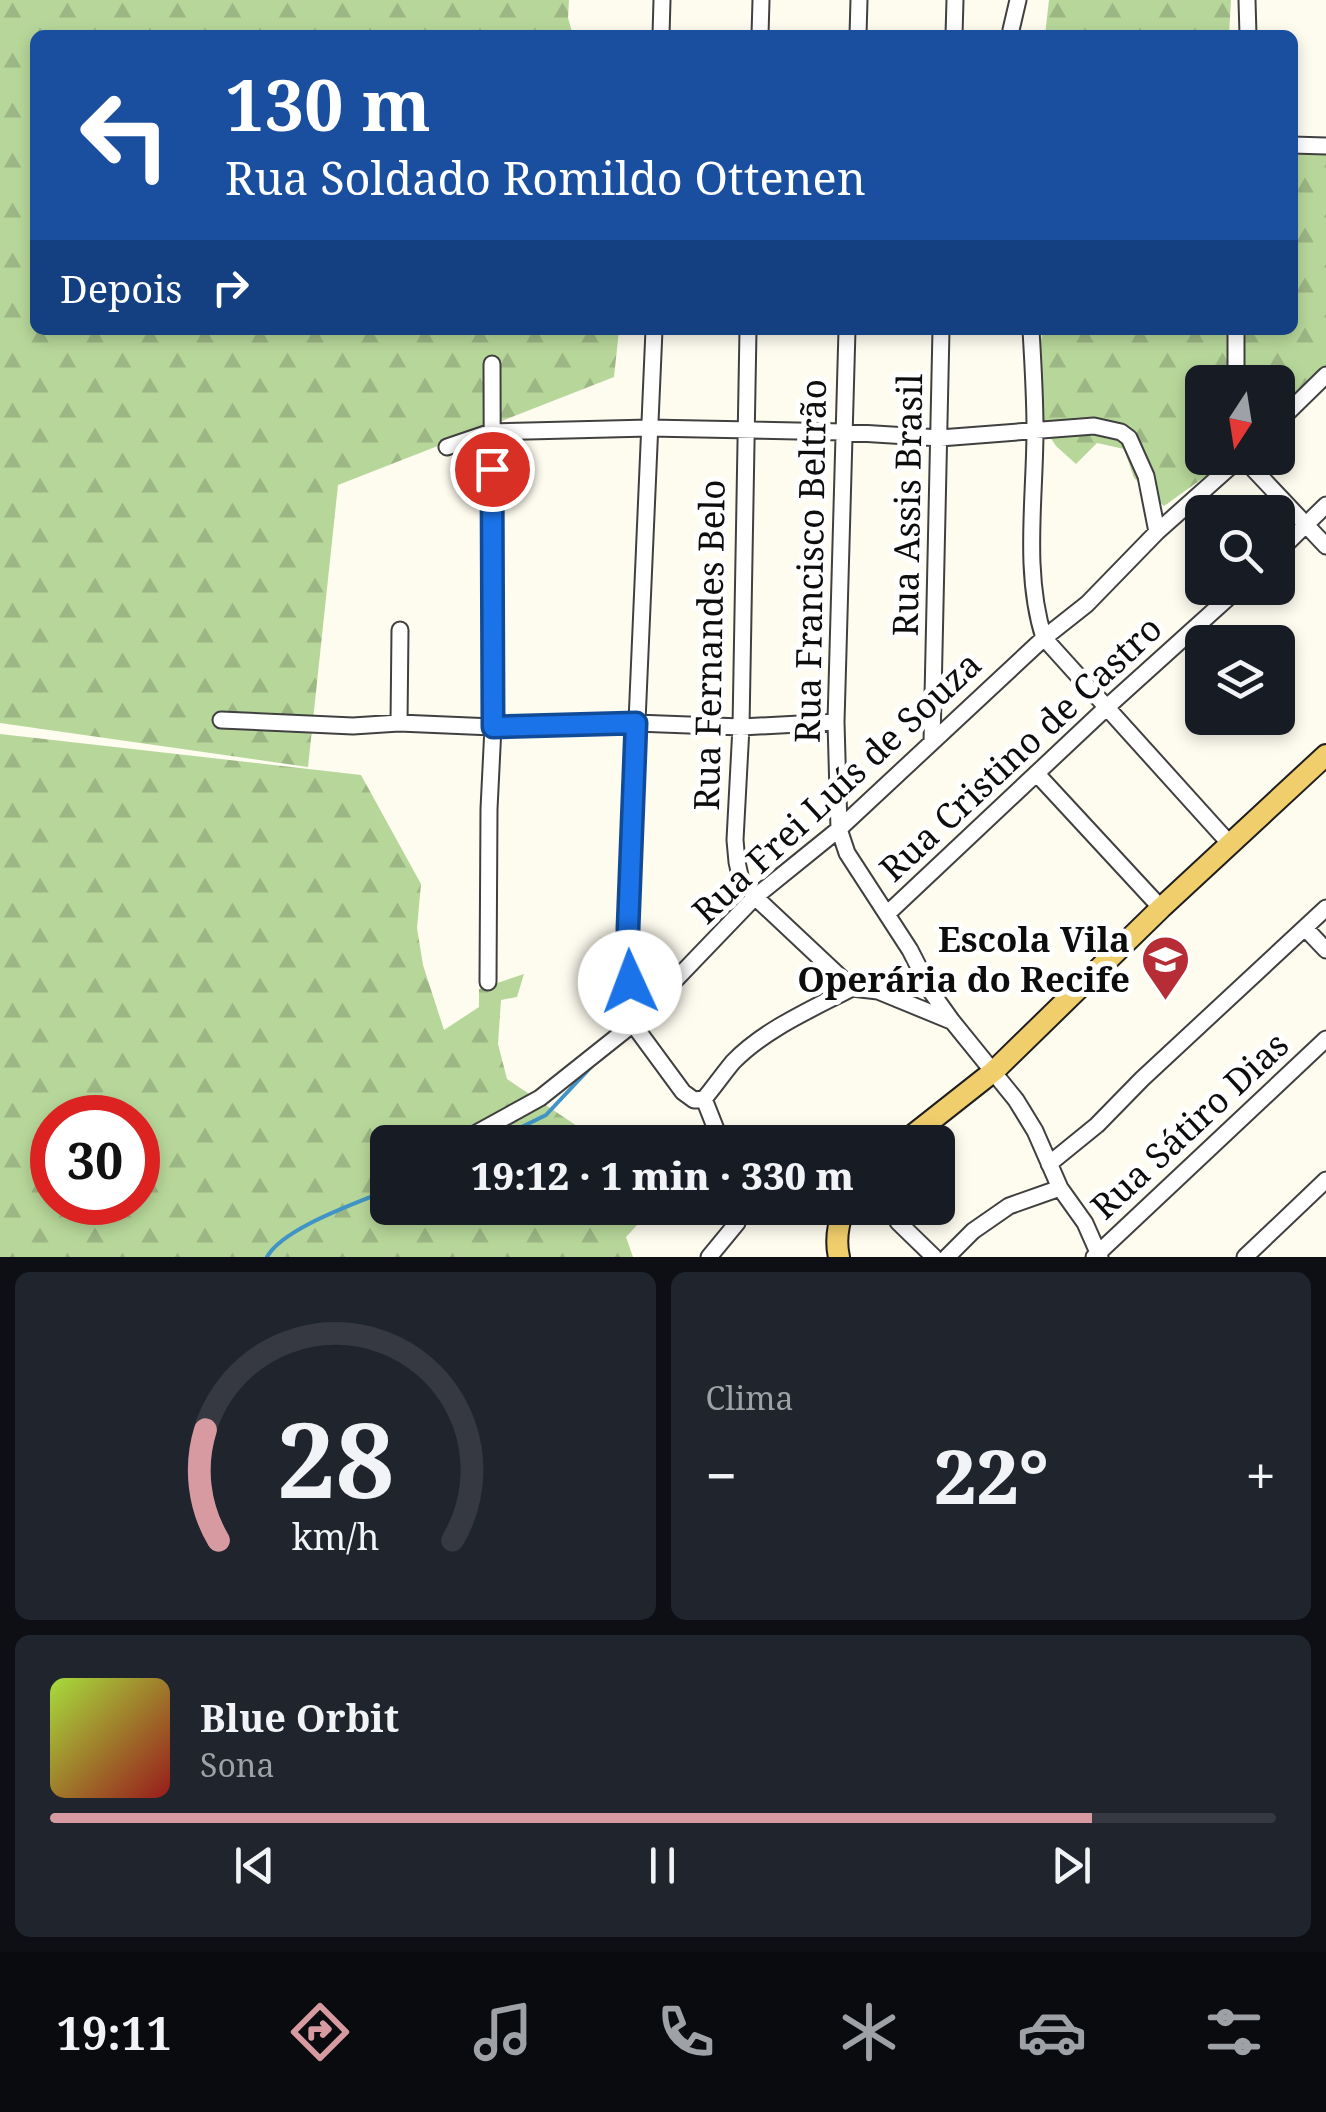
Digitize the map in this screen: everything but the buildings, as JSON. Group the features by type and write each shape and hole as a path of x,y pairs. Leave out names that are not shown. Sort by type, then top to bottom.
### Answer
{"main road":[{"path":"926,1125 994,1071 1326,755"},
{"path":"840,1225 840,1257"}],"street":[{"path":"661,30 662,0"},
{"path":"760,30 761,0"},
{"path":"858,30 859,0"},
{"path":"954,30 955,0"},
{"path":"1011,30 1018,0"},
{"path":"1247,0 1248,30"},
{"path":"1298,145 1326,146"},
{"path":"654,335 628,929 633,1024 682,1092 694,1100 704,1099 752,1046 852,988 878,990 952,1021"},
{"name":"Rua Fernandes Belo","path":"748,335 737,862 741,880 755,897 852,988"},
{"name":"Rua Francisco Beltrão","path":"847,335 836,722 840,829 847,852 932,992 1016,1100 1035,1131 1060,1188 1085,1223 1097,1256"},
{"name":"Rua Assis Brasil","path":"932,742 941,335"},
{"path":"1031,335 1035,432 1032,548 1037,618 1044,638 1230,844"},
{"path":"1236,335 1236,365"},
{"path":"488,982 493,727 492,364"},
{"path":"1295,406 1326,376"},
{"path":"447,446 491,432 745,429 940,438 1080,426 1126,434 1146,476 1157,532"},
{"name":"Rua Frei Luís de Souza","path":"491,1125 540,1098 633,1024 755,897 840,829 1044,638 1088,604 1157,532 1222,475"},
{"path":"1259,475 1326,546"},
{"path":"1295,536 1326,505"},
{"name":"Rua Cristino de Castro","path":"888,914 1220,605"},
{"path":"399,723 400,630"},
{"path":"221,720 493,727 836,722"},
{"path":"1037,774 1161,908"},
{"path":"1049,1164 1097,1126 1326,908"},
{"path":"1304,928 1326,950"},
{"name":"Rua Sátiro Dias","path":"1097,1256 1326,1039"},
{"path":"704,1099 714,1125"},
{"path":"1245,1257 1326,1180"},
{"path":"947,1257 973,1231 1009,1206 1060,1188"},
{"path":"710,1257 735,1225"},
{"path":"901,1225 934,1257"}],"green space":[{"path":"0,0 569,0 572,30 30,30 30,335 618,335 614,377 338,485 308,767 0,723"},
{"path":"1049,0 1231,0 1229,30 1046,30"},
{"path":"1298,152 1326,152 1326,368 1295,398 1295,365 1239,365 1242,335 1298,335"},
{"path":"1042,335 1230,335 1231,365 1185,365 1185,475 1207,475 1164,506 1134,478 1124,449 1097,443 1076,464 1056,446 1040,422"},
{"path":"0,734 361,775 421,884 417,928 423,965 444,1030 479,1007 479,989 524,974 517,997 501,1000 498,1044 507,1079 576,1125 370,1125 370,1225 637,1225 626,1237 633,1257 0,1257"}],"waterway":[{"path":"526,1125 546,1115 591,1067"},
{"path":"267,1257 304,1226 370,1197"}],"place":[{"name":"Escola Vila Operária do Recife","path":"1165,1002"}],"route":[{"path":"492,469 493,727 636,723 628,929 630,982"}]}
